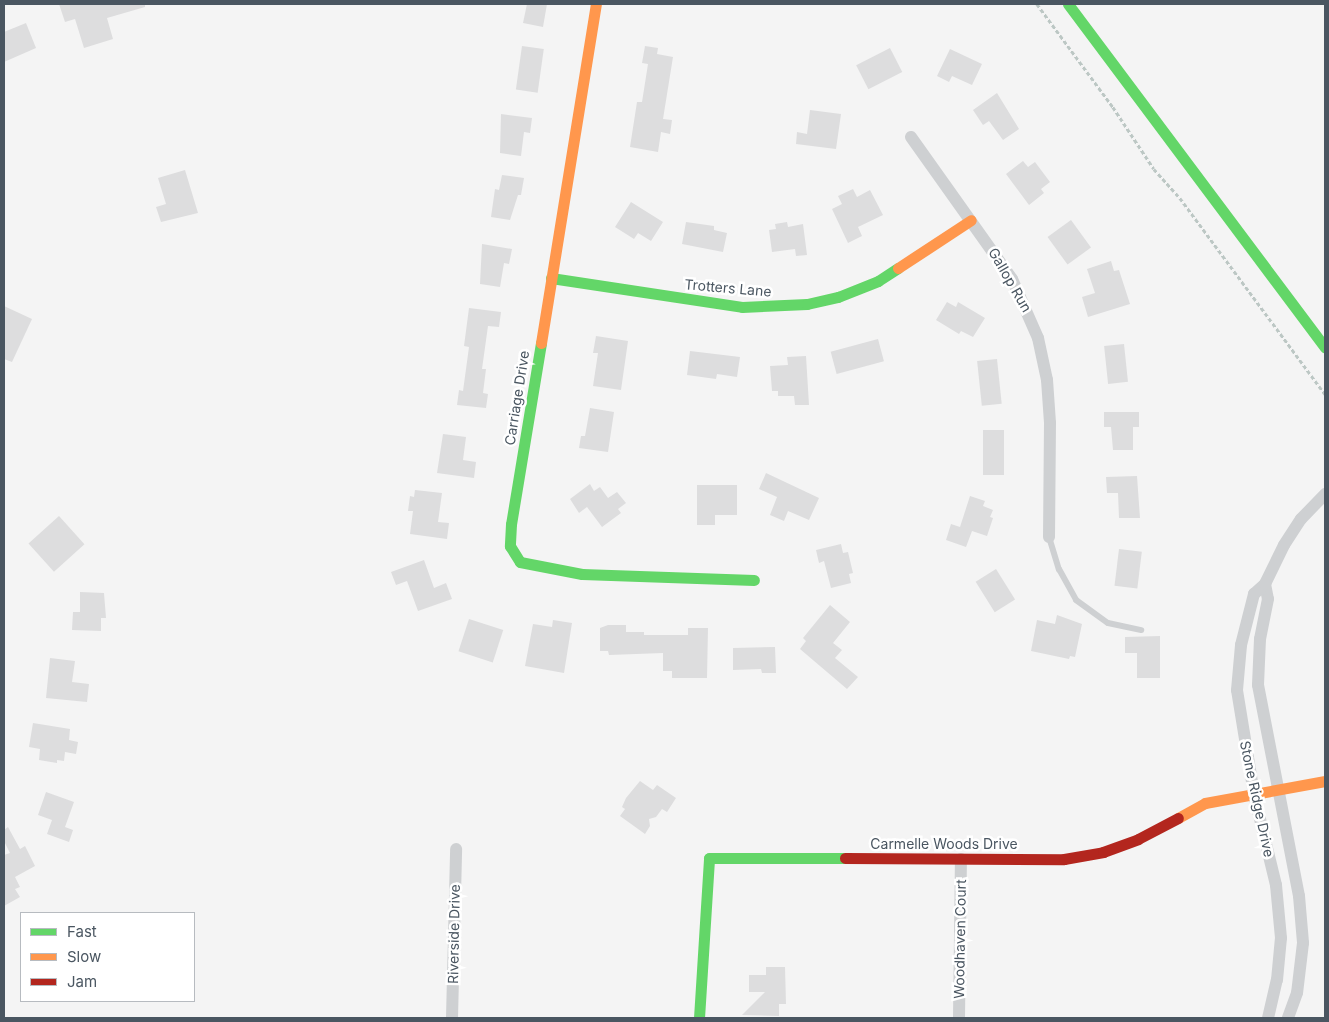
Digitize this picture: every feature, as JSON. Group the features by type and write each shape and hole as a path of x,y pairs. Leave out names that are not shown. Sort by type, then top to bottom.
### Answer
{"street":[{"name":"Carriage Drive","path":"596,4 510,524 510,546 513,556 520,562 582,574 754,580"},
{"path":"1068,4 1325,348"},
{"name":"Gallop Run","path":"911,137 1012,278 1027,307 1044,358 1050,423 1049,537"},
{"name":"Trotters Lane","path":"551,278 742,307 807,304 838,297 878,281 971,220"},
{"name":"Stone Ridge Drive","path":"1268,1018 1277,980 1281,938 1276,885 1254,794 1237,690 1241,645 1254,594 1265,584 1284,545 1302,519 1325,494"},
{"name":"Stone Ridge Drive","path":"1265,584 1268,599 1260,638 1258,685 1280,789 1299,896 1302,943 1297,993 1288,1018"},
{"name":"Carmelle Woods Drive","path":"700,1018 709,858 1064,859 1103,852 1138,839 1205,803 1325,781"},
{"name":"Riverside Drive","path":"452,1018 456,849"},
{"name":"Woodhaven Court","path":"959,1018 961,859"}],"lane":[{"path":"1049,537 1059,569 1076,600 1108,623 1141,630"}],"path":[{"path":"1036,4 1154,169 1180,198 1325,394"}],"building":[{"path":"59,4 145,4 145,7 107,18 113,39 84,48 75,19 65,22"},
{"path":"527,4 547,4 543,27 523,23"},
{"path":"26,23 36,48 4,62 4,32"},
{"path":"522,46 544,49 538,93 516,90"},
{"path":"645,46 658,48 657,54 673,57 663,119 672,120 670,134 661,132 658,152 630,147 637,102 642,102 648,64 642,63"},
{"path":"890,48 902,72 868,89 856,65"},
{"path":"950,49 982,64 972,85 952,76 949,82 937,76"},
{"path":"997,93 1019,129 1003,140 989,121 983,125 973,110"},
{"path":"810,110 841,114 836,149 796,144 797,132 807,134"},
{"path":"501,114 532,118 530,133 524,132 521,156 500,153"},
{"path":"1023,161 1028,167 1035,162 1050,182 1041,189 1044,193 1029,205 1006,174"},
{"path":"185,170 198,213 161,222 156,207 166,204 158,178"},
{"path":"502,175 524,178 521,195 518,195 510,220 491,217 495,189 499,190"},
{"path":"853,189 857,197 870,190 883,215 858,227 862,236 848,243 832,209 842,204 838,196"},
{"path":"631,202 663,222 651,241 638,233 634,239 615,227"},
{"path":"1071,220 1091,248 1068,265 1048,237"},
{"path":"686,222 714,226 714,230 727,233 723,252 682,244"},
{"path":"787,222 788,227 803,224 807,255 796,256 795,249 772,252 769,230 776,229 775,224"},
{"path":"482,244 512,249 509,264 504,263 500,287 480,284"},
{"path":"1111,261 1114,271 1119,270 1130,304 1088,317 1082,297 1095,293 1087,269"},
{"path":"947,302 956,307 958,302 985,318 973,337 961,331 959,334 936,320"},
{"path":"4,306 32,319 12,362 4,359"},
{"path":"469,308 501,312 499,327 488,326 482,369 486,369 483,393 488,394 486,408 457,405 459,390 463,391 469,347 464,346"},
{"path":"596,336 628,341 621,390 593,386 598,353 593,353"},
{"path":"878,339 884,361 837,374 831,352"},
{"path":"1124,344 1128,382 1108,384 1104,346"},
{"path":"690,351 740,357 737,377 717,374 716,379 687,375"},
{"path":"806,356 809,405 795,405 794,396 778,396 778,391 772,391 770,366 788,365 787,357"},
{"path":"997,359 1002,404 982,406 977,361"},
{"path":"590,408 614,412 608,452 579,448 581,436 585,436"},
{"path":"1104,412 1139,412 1139,427 1133,427 1133,450 1113,450 1111,427 1104,427"},
{"path":"983,430 1004,430 1004,475 983,475"},
{"path":"443,434 466,437 463,460 476,462 474,478 437,473"},
{"path":"766,473 819,498 809,520 788,511 784,521 770,515 777,497 759,489"},
{"path":"1137,476 1140,518 1119,518 1118,493 1107,493 1106,477"},
{"path":"590,484 594,491 600,487 608,498 617,492 626,503 618,509 621,513 602,527 587,507 579,513 570,499"},
{"path":"697,485 737,485 737,515 715,515 715,525 697,525"},
{"path":"415,490 442,493 438,522 449,523 447,539 410,534 413,511 408,511 410,496 414,497"},
{"path":"970,496 985,501 983,506 993,510 990,517 993,518 987,536 972,531 966,547 946,540 951,524 960,527"},
{"path":"59,516 84,544 54,572 29,543"},
{"path":"841,544 843,553 848,552 853,573 849,574 851,583 831,588 824,561 819,563 816,550"},
{"path":"1119,549 1142,552 1137,589 1114,586"},
{"path":"424,560 434,588 446,583 452,599 418,611 407,581 396,585 391,572"},
{"path":"996,569 1015,600 995,612 976,582"},
{"path":"80,592 104,593 106,618 101,618 101,631 72,630 73,612 80,612"},
{"path":"830,605 850,622 833,643 842,650 835,658 858,677 847,689 800,649 806,641 803,638"},
{"path":"1057,615 1082,624 1075,657 1070,656 1069,659 1031,651 1037,620 1055,624"},
{"path":"469,619 503,630 493,662 458,651"},
{"path":"553,620 572,623 564,673 525,666 533,624 552,627"},
{"path":"608,625 626,625 626,632 644,632 644,635 688,635 688,628 708,628 707,678 672,678 672,671 663,671 663,653 609,655 608,651 600,651 600,628"},
{"path":"1160,636 1160,678 1137,678 1137,653 1125,653 1125,637"},
{"path":"775,647 776,673 762,673 761,669 733,670 733,648"},
{"path":"50,658 75,661 72,682 89,684 87,702 46,698"},
{"path":"33,723 70,729 69,740 78,742 76,754 65,752 64,761 57,760 57,763 39,760 40,749 29,747"},
{"path":"640,781 653,790 657,785 676,798 667,812 662,809 656,817 649,819 650,826 645,834 620,816 625,809 622,807 626,798"},
{"path":"46,792 74,802 65,827 73,830 69,842 47,834 52,820 38,815"},
{"path":"8,827 20,849 25,846 35,866 15,877 20,887 15,889 20,897 4,906 4,855 10,853 4,841 4,830"},
{"path":"766,967 785,967 786,1004 779,1004 779,1016 742,1015 765,992 749,992 749,975 766,975"}],"traffic: fast":[{"path":"1068,4 1325,348"},
{"path":"551,278 742,307 807,304 838,297 878,281 898,268"},
{"path":"541,343 511,524 510,546 520,562 582,574 754,580"},
{"path":"699,1018 709,858 845,858"}],"traffic: slow":[{"path":"541,343 596,4"},
{"path":"898,268 971,220"},
{"path":"1178,818 1205,803 1325,781"}],"traffic: jam":[{"path":"845,858 1064,859 1103,852 1138,839 1178,818"}]}
